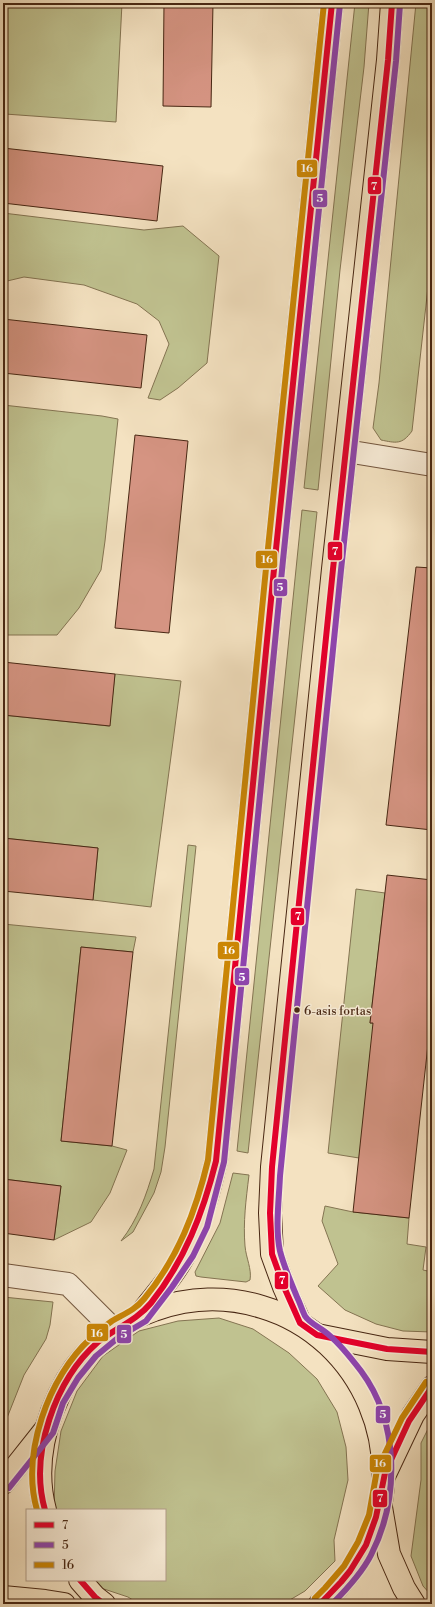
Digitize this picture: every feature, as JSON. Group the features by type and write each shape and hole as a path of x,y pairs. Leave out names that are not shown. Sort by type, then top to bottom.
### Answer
{"main road":[{"path":"140,1315 166,1282 186,1252 199,1224 216,1160 274,567 332,3"},
{"path":"392,3 388,60 346,451 270,1213 272,1254 284,1287 308,1329 386,1349 432,1352"},
{"path":"45,1509 41,1481 41,1455 46,1429 56,1400 71,1373 90,1350 114,1330 140,1315 166,1305 186,1301 221,1299 248,1303 275,1311 308,1329 340,1357 359,1383 373,1413 382,1444 383,1477 380,1502 374,1526 364,1550 350,1572 333,1592 320,1604"},
{"path":"383,1477 413,1415 432,1387"},
{"path":"3,1483 46,1429"},
{"path":"380,1502 389,1554 404,1588 414,1604"},
{"path":"81,1581 95,1597 104,1604"},
{"path":"3,1598 46,1601 64,1604"}],"street":[{"path":"346,451 432,465"},
{"path":"3,1275 68,1284 114,1330"}],"green space":[{"path":"3,3 122,3 116,122 5,114 3,110"},
{"path":"355,3 369,3 364,67 340,270 318,490 304,488"},
{"path":"416,3 432,3 432,251 412,431 402,441 395,442 381,440 373,428 379,383"},
{"path":"3,213 144,230 183,226 219,256 207,363 178,388 160,400 148,398 169,344 159,321 137,304 84,285 24,277 3,282"},
{"path":"3,405 118,419 101,570 79,608 57,635 3,635"},
{"path":"302,510 317,512 248,1153 237,1151"},
{"path":"115,674 181,681 151,907 93,900 98,848 3,838 3,715 109,726"},
{"path":"188,845 196,846 165,1147 161,1172 154,1193 133,1232 121,1241 141,1207 154,1169"},
{"path":"356,889 385,893 370,1023 430,1029 359,1158 328,1153"},
{"path":"3,924 136,937 133,952 81,947 61,1141 112,1146 127,1150 110,1193 91,1222 54,1240 61,1186 3,1179"},
{"path":"233,1173 249,1175 244,1237 250,1268 250,1280 246,1282 201,1277 196,1276 195,1272 220,1223"},
{"path":"325,1206 353,1212 409,1218 407,1244 426,1247 423,1270 432,1272 432,1332 403,1331 376,1324 345,1310 318,1286 338,1264 322,1221"},
{"path":"3,1297 53,1302 50,1325 46,1339 24,1375 3,1428"},
{"path":"219,1318 253,1329 289,1353 317,1379 337,1412 346,1447 348,1480 334,1540 335,1561 305,1591 283,1604 139,1604 128,1597 89,1584 87,1581 166,1581 166,1509 54,1509 55,1471 61,1431 77,1391 103,1356 139,1331 178,1321"},
{"path":"432,1421 432,1475 428,1503 429,1537 432,1552 432,1596 423,1586 411,1556 421,1480 421,1443"}],"building":[{"path":"164,3 213,3 211,107 163,106"},
{"path":"3,148 163,166 157,221 3,203"},
{"path":"3,319 147,335 141,388 3,373"},
{"path":"135,435 188,441 169,633 115,628"},
{"path":"416,567 432,568 432,830 386,825"},
{"path":"3,662 115,674 110,726 3,715"},
{"path":"3,838 98,848 93,900 3,891"},
{"path":"387,875 432,880 432,1008 409,1218 353,1212 373,1023 370,1023"},
{"path":"81,947 133,952 112,1146 61,1141"},
{"path":"3,1179 61,1186 54,1240 3,1233"}],"transit line":[{"name":"16","path":"37,1509 33,1488 33,1465 36,1441 42,1418 51,1395 62,1373 76,1354 91,1338 112,1321 137,1306 144,1299 167,1267 191,1216 208,1160 267,558 324,3"},
{"name":"7","path":"45,1509 41,1488 40,1465 43,1442 49,1419 58,1397 69,1376 98,1342 133,1319 145,1309 163,1287 183,1253 199,1217 216,1161 275,559 332,3"},
{"name":"7","path":"392,3 388,60 333,569 272,1167 270,1213 272,1254 284,1287 300,1323 317,1335 387,1349 432,1352"},
{"name":"5","path":"9,1488 53,1433 63,1403 78,1378 96,1356 119,1337 146,1321 193,1256 207,1227 224,1162 283,560 340,4"},
{"name":"5","path":"332,1604 349,1587 359,1574 371,1555 380,1533 387,1509 391,1485 389,1437 383,1413 374,1391 361,1371 338,1343 305,1316 280,1251 278,1214 280,1176 341,570 396,61 400,4"},
{"name":"16","path":"315,1598 344,1566 358,1542 369,1515 377,1470 402,1418 426,1382"},
{"name":"7","path":"320,1604 350,1571 366,1545 376,1517 385,1473 409,1421 432,1387"},
{"name":"7","path":"81,1581 95,1597 104,1604"}],"place":[{"name":"6-asis fortas","path":"297,1010"}]}
